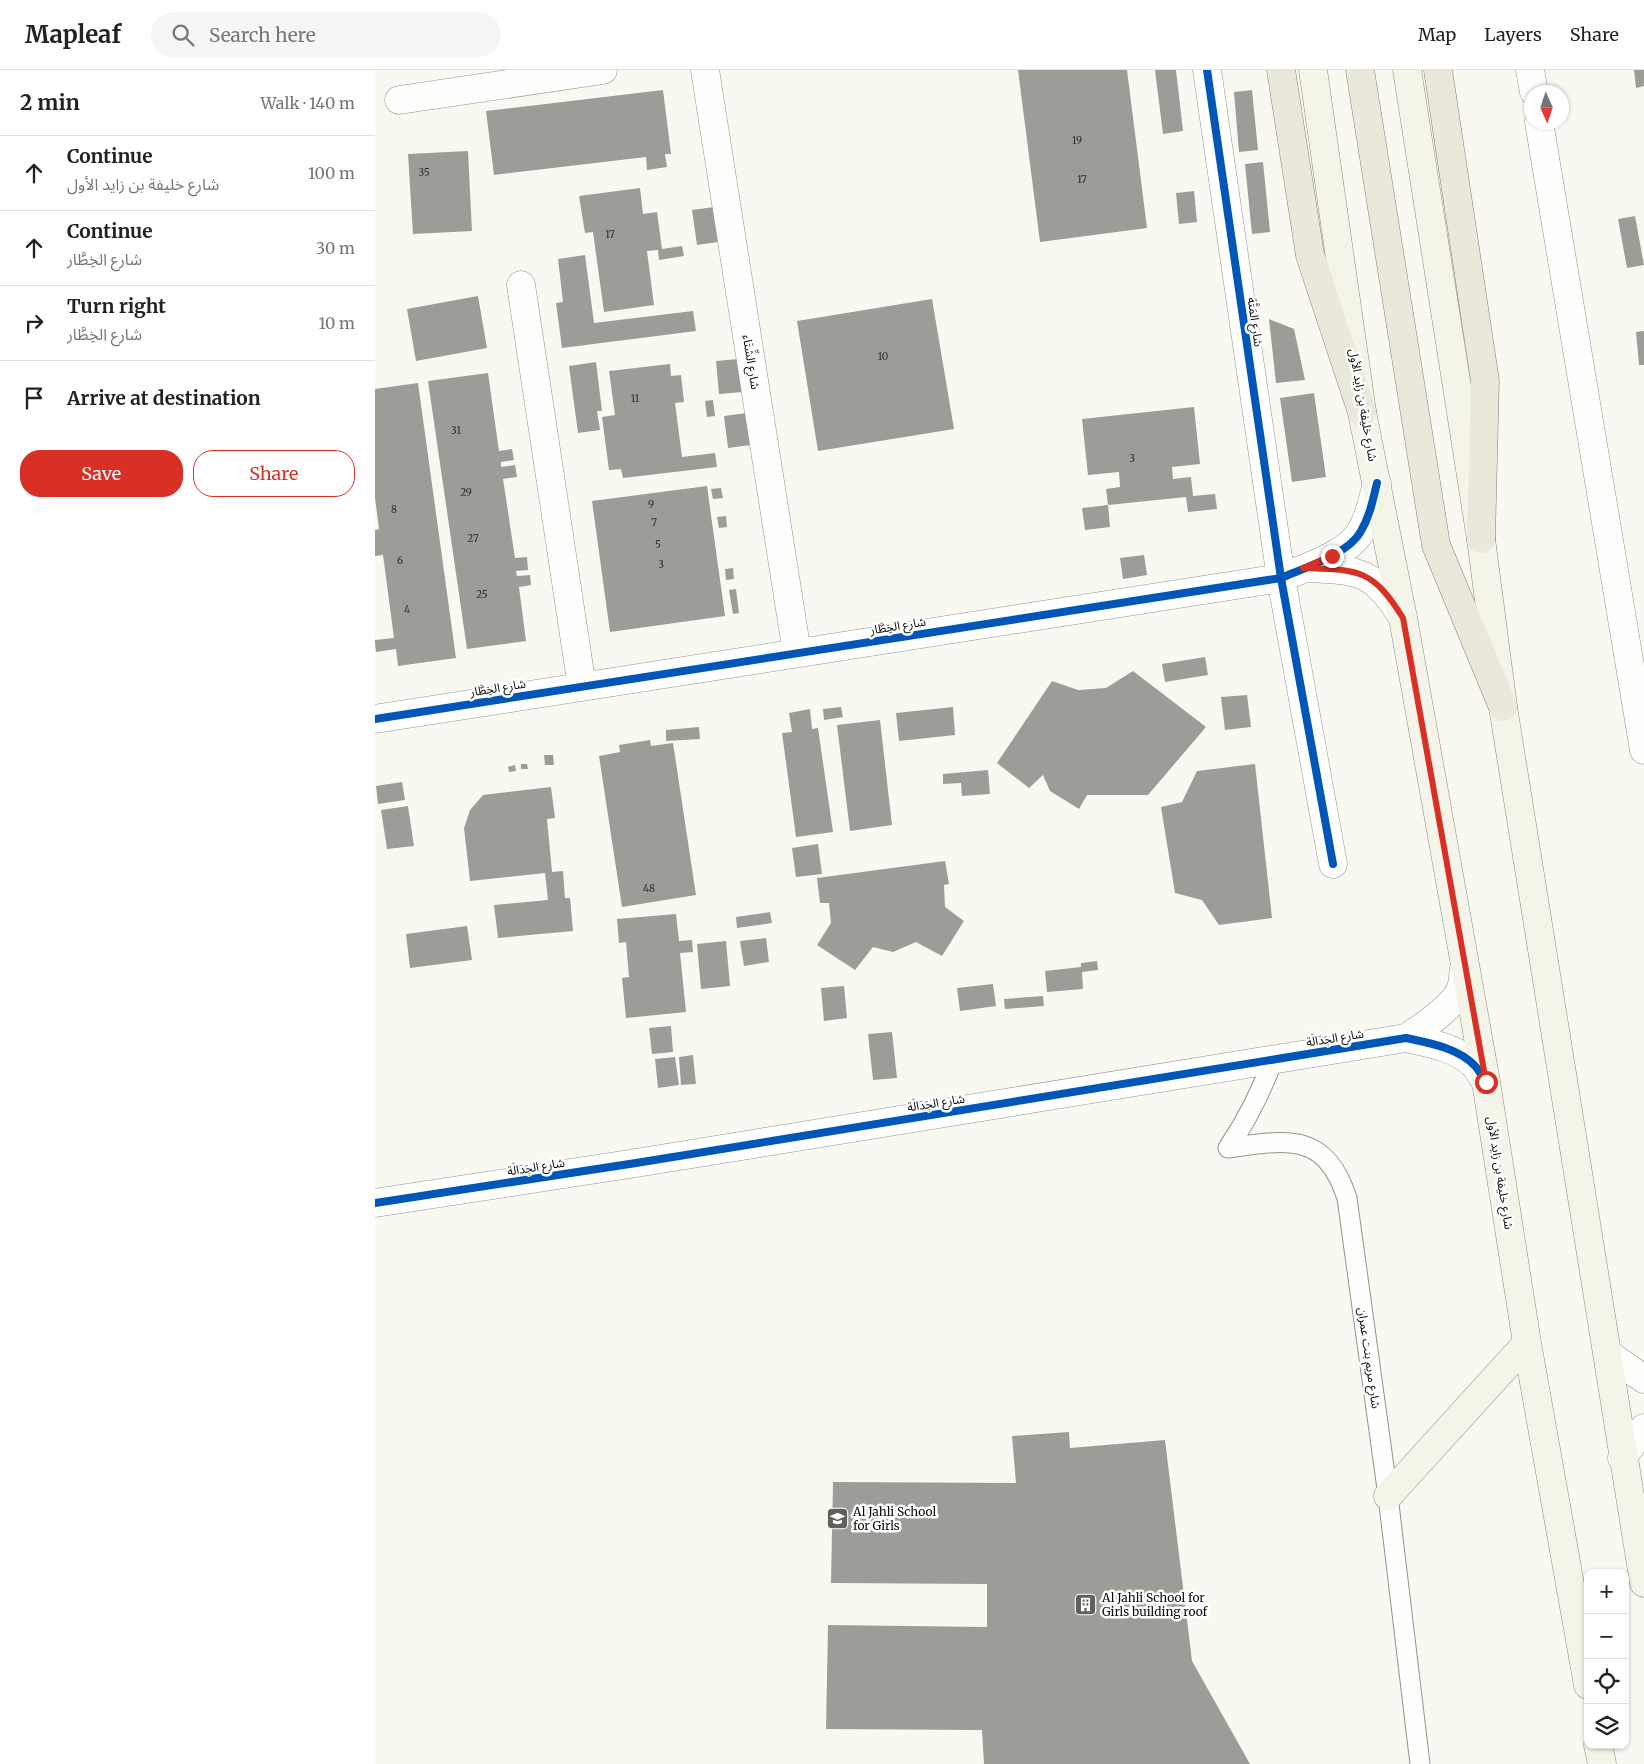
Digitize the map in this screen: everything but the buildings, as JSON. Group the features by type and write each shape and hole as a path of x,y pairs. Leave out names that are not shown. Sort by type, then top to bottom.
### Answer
{"main road":[{"path":"1281,70 1310,255 1362,412"},
{"name":"شارع خليفة بن زايد الأول","path":"1313,70 1362,412 1403,618 1464,969 1486,1082 1527,1343 1584,1663"},
{"path":"1360,70 1436,545 1503,707"},
{"path":"1407,70 1481,539 1503,707 1608,1354 1623,1458 1641,1549 1644,1583"},
{"path":"1438,70 1485,381 1481,539"},
{"path":"1387,1496 1527,1343"},
{"path":"1600,1749 1602,1764"}],"street":[{"path":"399,100 603,70"},
{"name":"شارع الشِّتَاء","path":"705,70 797,653"},
{"name":"شارع المَتَّة","path":"1207,70 1292,573 1333,864"},
{"path":"1530,70 1533,85"},
{"path":"1540,130 1644,750"},
{"path":"521,286 582,687"},
{"name":"شارع الخِطَّار","path":"1292,573 1332,556 1361,533 1370,511 1377,483"},
{"name":"شارع الخِطَّار","path":"375,719 1292,573 1357,572 1369,578 1388,593 1403,618"},
{"name":"شارع الجَدَالَة","path":"1407,1038 1445,1008 1461,990 1464,969"},
{"name":"شارع الجَدَالَة","path":"375,1203 636,1163 1407,1038 1431,1043 1453,1052 1474,1065 1486,1082"},
{"path":"1608,1354 1644,1379"},
{"path":"1623,1458 1644,1428"}],"lane":[{"name":"شارع مريم بنت عمران","path":"1273,1060 1247,1121 1228,1148 1275,1141 1300,1144 1323,1155 1339,1175 1347,1198 1387,1496 1420,1764"}],"cycle path":[{"path":"1207,70 1281,578 1333,864"},
{"path":"375,719 1281,578 1313,565 1347,547 1361,531 1367,519 1377,483"},
{"path":"375,1203 636,1163 1406,1038 1443,1047 1461,1055 1475,1066 1486,1082"}],"place":[{"name":"Al Jahli School for Girls","path":"837,1519"},
{"name":"Al Jahli School for Girls building roof","path":"1086,1605"}],"route":[{"path":"1332,556 1303,568 1357,572 1376,582 1388,593 1403,618 1464,969 1486,1082"}]}
